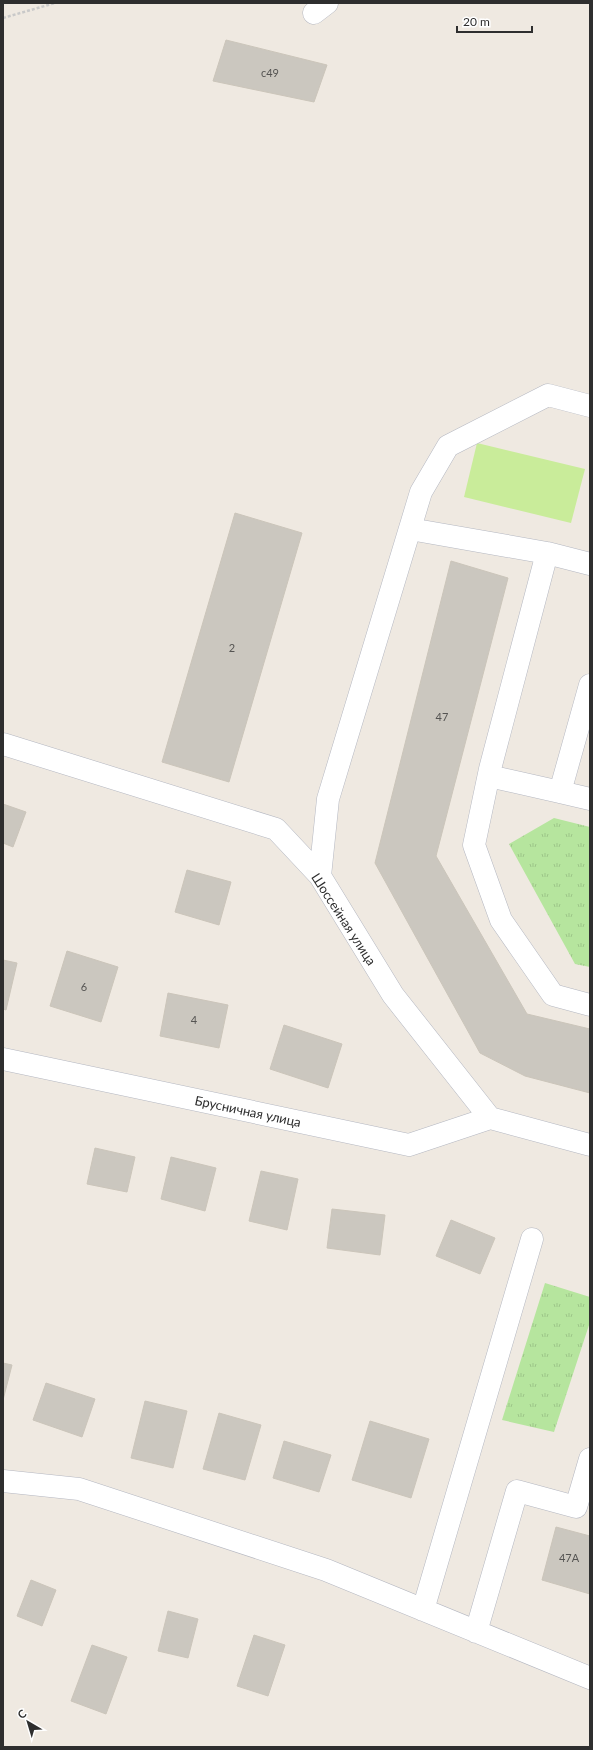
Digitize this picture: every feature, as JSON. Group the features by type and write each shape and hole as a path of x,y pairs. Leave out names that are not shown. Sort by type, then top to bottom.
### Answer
{"street":[{"path":"320,876 328,799 421,492 448,446 548,396 590,406"},
{"path":"410,529 547,553 590,564"},
{"path":"547,553 489,776 474,845 501,920 553,995 590,1005"},
{"path":"560,792 590,685"},
{"name":"Шоссейная улица","path":"3,744 276,829 320,876 393,995 490,1118"},
{"path":"489,776 590,799"},
{"name":"Брусничная улица","path":"3,1059 409,1146 490,1118"},
{"path":"490,1118 590,1144"},
{"path":"423,1610 532,1239"},
{"path":"476,1632 517,1491 576,1507 590,1459"},
{"path":"3,1481 79,1489 326,1570 590,1678"}],"path":[{"path":"3,18 55,3"}],"green space":[{"path":"477,443 585,469 571,523 464,497"},
{"path":"554,818 590,827 590,967 575,964 509,844"},
{"path":"545,1283 590,1297 590,1322 554,1432 502,1420"}],"building":[{"path":"226,40 327,65 314,102 213,81"},
{"path":"235,513 302,533 229,782 162,762"},
{"path":"451,561 508,578 436,856 527,1014 590,1029 590,1093 525,1076 480,1053 375,863"},
{"path":"3,804 26,812 13,847 3,843"},
{"path":"187,870 231,882 219,925 175,912"},
{"path":"67,951 118,967 101,1022 50,1006"},
{"path":"3,960 17,963 6,1010 3,1009"},
{"path":"168,993 228,1005 219,1048 160,1036"},
{"path":"284,1025 342,1044 328,1088 270,1069"},
{"path":"95,1148 135,1157 127,1192 87,1184"},
{"path":"171,1157 216,1168 205,1211 161,1199"},
{"path":"261,1171 298,1179 287,1230 249,1221"},
{"path":"332,1209 385,1215 380,1255 327,1248"},
{"path":"451,1220 495,1238 480,1274 436,1256"},
{"path":"3,1363 12,1365 3,1400"},
{"path":"46,1383 95,1399 82,1437 33,1420"},
{"path":"145,1401 187,1411 173,1468 131,1458"},
{"path":"219,1413 261,1425 245,1480 203,1469"},
{"path":"370,1421 429,1439 411,1498 352,1480"},
{"path":"284,1441 331,1455 319,1492 273,1478"},
{"path":"556,1527 590,1536 590,1594 542,1580"},
{"path":"31,1580 56,1590 42,1626 17,1616"},
{"path":"168,1611 198,1619 188,1658 158,1651"},
{"path":"254,1635 285,1645 268,1696 237,1686"},
{"path":"92,1645 127,1657 106,1714 71,1701"}]}
